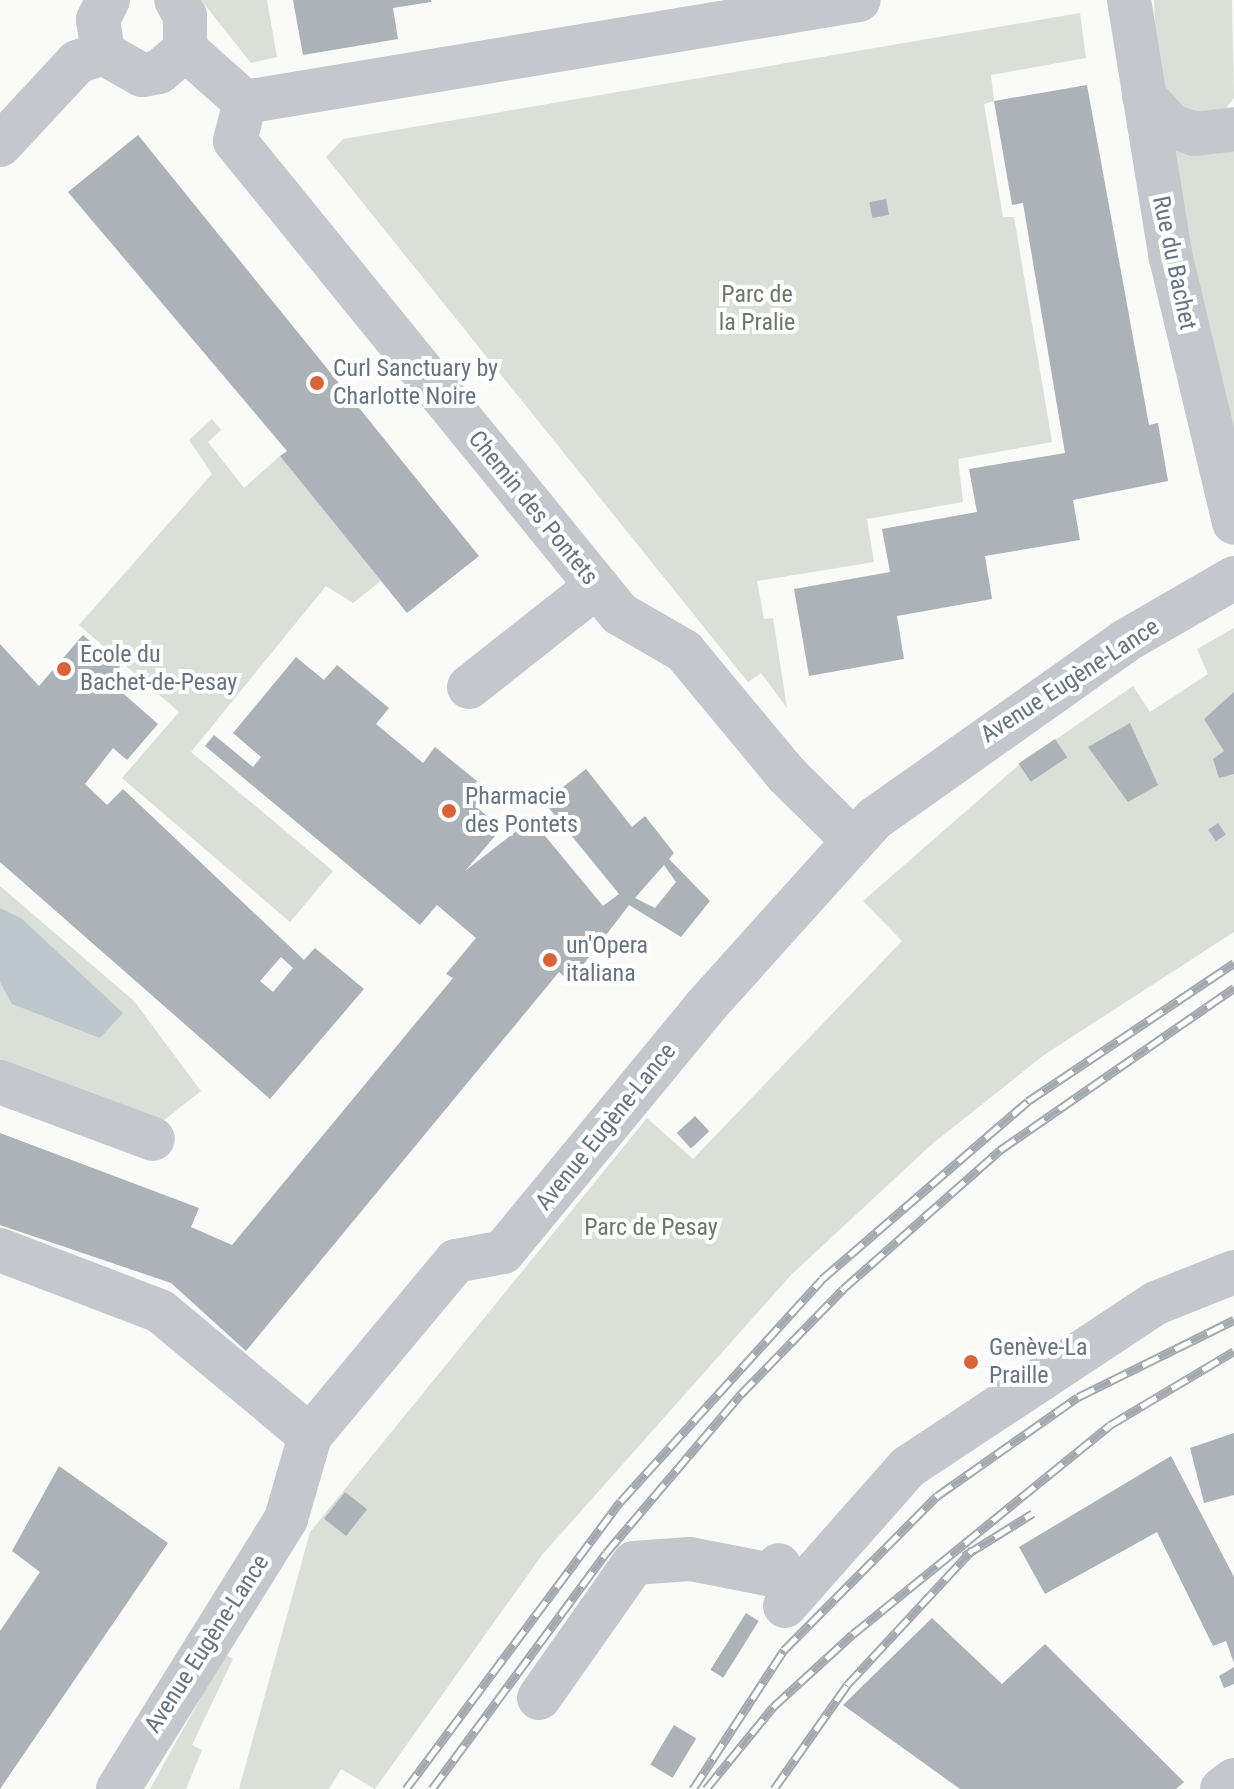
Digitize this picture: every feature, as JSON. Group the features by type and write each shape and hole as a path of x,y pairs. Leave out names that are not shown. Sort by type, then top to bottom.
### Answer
{"street":[{"path":"103,53 98,20 108,0"},
{"path":"0,145 77,62 103,53 142,75 159,72 185,49 185,16 176,0"},
{"path":"185,49 245,102 859,0"},
{"name":"Rue du Bachet","path":"1129,0 1171,258 1234,523"},
{"path":"1144,96 1171,126 1195,134 1234,129"},
{"name":"Chemin des Pontets","path":"245,102 235,141 620,614 684,651 787,775 854,841"},
{"name":"Avenue Eugène-Lance","path":"118,1789 286,1519 310,1436 456,1261 503,1252 854,841 991,731 1234,578"},
{"path":"469,687 597,586"},
{"path":"0,1082 153,1139"},
{"path":"0,1250 160,1311 310,1436"},
{"path":"539,1698 634,1563 690,1559 772,1575 782,1585 908,1467 1156,1303 1234,1272"},
{"path":"1222,1789 1234,1780"}],"green space":[{"path":"201,0 267,0 277,57 251,63"},
{"path":"1154,0 1232,0 1234,98 1219,117 1201,121 1168,100 1156,62"},
{"name":"Parc de la Pralie","path":"1080,13 1086,58 991,75 994,101 984,104 1003,217 1014,217 1052,442 958,459 963,502 867,519 874,562 757,581 764,619 773,618 787,708 761,673 748,682 326,157 343,139"},
{"path":"1164,137 1234,143 1234,475"},
{"path":"212,419 221,430 208,442 244,488 280,456 381,581 353,603 326,586 191,752 333,871 290,922 122,778 179,712 79,625 212,474 189,440"},
{"name":"Parc de Pesay","path":"1234,628 1234,932 1044,1055 931,1145 791,1275 542,1555 375,1789 341,1769 329,1789 239,1789 310,1532 647,1118 693,1159 902,941 863,901 1019,765 1133,686 1150,712 1208,674 1197,649"},
{"path":"0,886 134,1001 201,1091 163,1121 0,1060"},
{"path":"225,1654 233,1659 192,1745 202,1750 186,1789 150,1789"}],"shaded area":[{"path":"0,908 21,918 123,1013 100,1038 12,1004 0,982"}],"building":[{"path":"293,0 431,2 393,8 398,39 303,55"},
{"path":"1087,85 1149,425 1158,423 1168,481 1073,500 1080,540 985,556 992,599 897,616 904,659 809,676 794,589 890,572 882,529 977,512 969,469 1065,453 1023,203 1012,205 994,101"},
{"path":"138,135 479,556 407,613 280,456 287,451 68,192"},
{"path":"886,199 889,215 872,218 869,202"},
{"path":"83,635 120,667 108,680 158,724 127,760 113,748 85,784 107,805 123,789 304,960 315,948 364,989 270,1099 0,862 0,644 39,686","holes":["281,957 293,968 273,992 260,981"]},
{"path":"296,657 324,680 337,665 389,708 376,724 423,763 435,747 488,790 475,806 502,828 465,871 519,829 523,835 536,825 603,906 619,894 544,802 586,769 632,827 645,816 674,853 669,859 710,901 681,937 629,905 570,982 559,972 246,1351 171,1283 0,1225 0,1133 199,1208 191,1227 232,1245 453,978 446,974 476,938 437,905 420,925 205,746 214,735 253,767 261,757 233,733","holes":["664,865 676,882 655,908 635,898"]},
{"path":"1234,692 1234,774 1219,778 1213,759 1224,751 1204,719"},
{"path":"1130,723 1158,785 1128,802 1088,747"},
{"path":"1055,739 1067,757 1031,782 1019,764"},
{"path":"1218,823 1226,835 1216,841 1208,830"},
{"path":"695,1116 709,1131 691,1148 677,1133"},
{"path":"1234,1433 1234,1495 1204,1503 1190,1448"},
{"path":"1171,1456 1234,1577 1234,1663 1226,1641 1213,1646 1157,1532 1045,1594 1019,1547"},
{"path":"59,1466 168,1543 0,1789 0,1631 40,1572 12,1551"},
{"path":"345,1492 367,1509 346,1536 324,1519"},
{"path":"746,1613 759,1621 723,1678 710,1670"},
{"path":"932,1618 1002,1684 1045,1644 1184,1782 1176,1789 960,1789 843,1705"},
{"path":"1234,1667 1234,1684 1224,1688 1219,1676"},
{"path":"674,1725 696,1738 673,1778 650,1764"}],"railway":[{"path":"406,1789 621,1501 822,1279 1028,1101 1234,963"},
{"path":"432,1789 606,1553 741,1394 843,1289 1000,1150 1234,988"},
{"path":"693,1789 784,1650 937,1496 1078,1397 1234,1320"},
{"path":"706,1789 773,1707 853,1634 1110,1425 1234,1351"},
{"path":"964,1556 1033,1513"},
{"path":"774,1789 847,1685 973,1549"}],"place":[{"name":"Curl Sanctuary by Charlotte Noire","path":"317,383"},
{"name":"Ecole du Bachet-de-Pesay","path":"64,669"},
{"name":"Pharmacie des Pontets","path":"449,811"},
{"name":"un'Opera italiana","path":"550,960"},
{"name":"Genève-La Praille","path":"971,1362"}]}
